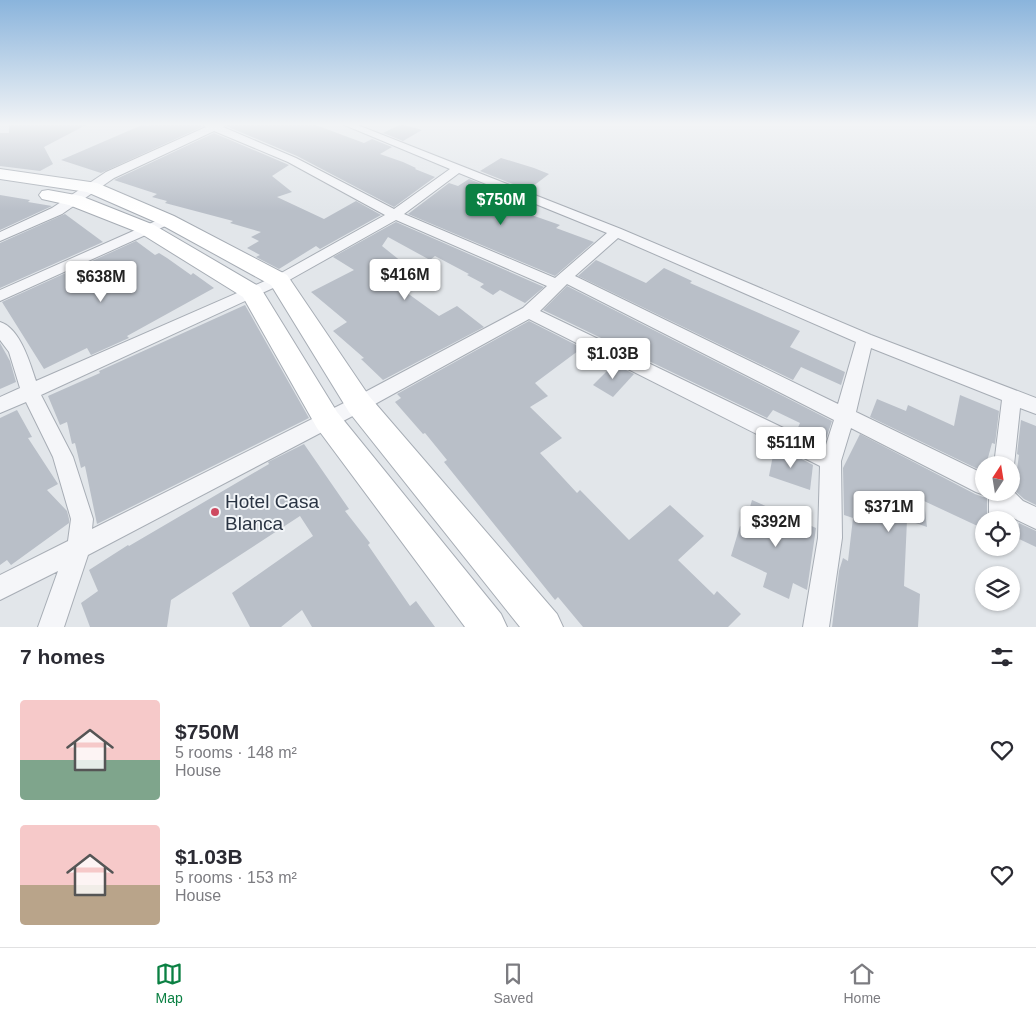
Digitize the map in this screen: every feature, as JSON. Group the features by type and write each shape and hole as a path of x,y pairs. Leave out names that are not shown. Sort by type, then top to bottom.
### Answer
{"main road":[{"path":"0,174 82,194 157,224 279,280 360,404 544,627"},
{"path":"0,186 82,194"},
{"path":"157,224 252,292 327,420 488,627"}],"street":[{"path":"0,237 57,211 110,176 157,153"},
{"path":"277,153 395,215 562,281 844,414 975,480"},
{"path":"421,153 616,232 865,339 1036,406"},
{"path":"0,405 279,280 395,215 459,168"},
{"path":"0,296 157,224"},
{"path":"0,588 360,404 529,312 616,232"},
{"path":"529,312 831,461"},
{"path":"0,328 17,350 30,391 63,457 82,519 79,546 51,627"},
{"path":"816,627 830,538 831,461 865,339"},
{"path":"1005,456 1012,397"},
{"path":"1008,501 1015,508 1036,518"}],"building":[{"path":"0,153 47,153 53,164 40,171 0,166"},
{"path":"77,153 144,153 101,173 61,160"},
{"path":"171,153 261,153 289,165 272,176 292,192 277,197 324,219 356,201 381,215 320,249 316,246 279,269 256,257 260,255 247,248 259,241 251,237 261,232 230,223 233,221 165,203 167,201 152,197 157,194 114,180"},
{"path":"291,153 381,153 435,177 394,207"},
{"path":"501,158 549,174 528,190 480,171"},
{"path":"469,179 517,198 506,206 560,225 556,228 594,242 555,276 408,214 449,183 458,186"},
{"path":"0,195 30,200 28,202 52,206 0,230"},
{"path":"65,214 103,242 0,288 0,243"},
{"path":"396,222 544,287 525,303 500,290 493,295 480,287 484,284 467,275 469,274 435,256 430,260 388,237 382,246 412,270 392,282 439,316 457,306 484,327 383,380 361,359 364,358 333,331 347,322 311,292 354,270 333,257"},
{"path":"136,241 155,255 159,253 214,288 127,336 129,338 91,355 87,348 44,369 2,302"},
{"path":"596,260 646,283 664,268 692,281 690,283 800,331 790,347 845,372 841,385 801,367 793,380 578,276"},
{"path":"567,286 832,421 824,445 796,432 800,423 773,410 767,418 543,310"},
{"path":"245,305 309,418 97,524 85,466 81,468 75,443 72,444 67,422 60,425 48,396"},
{"path":"529,321 582,348 535,383 548,396 530,407 562,438 540,453 577,493 580,490 629,540 670,505 704,536 678,560 714,595 717,591 741,614 728,627 583,627 558,597 555,600 444,462 447,460 425,433 423,434 395,402 401,398 397,394"},
{"path":"0,343 10,361 16,382 0,389"},
{"path":"614,364 634,374 613,397 593,385"},
{"path":"960,395 999,411 995,444 992,443 988,456 975,456 975,468 870,417 877,399 906,411 908,405 954,426"},
{"path":"17,410 32,437 28,438 58,484 47,490 67,511 69,523 11,565 7,560 0,565 0,418"},
{"path":"1021,420 1036,426 1036,505 1020,495 1020,456 1017,454"},
{"path":"860,434 975,494 975,501 987,501 987,511 975,511 975,525 924,501 927,527 907,520 904,586 920,594 918,627 832,627 839,571 843,558 848,561 853,518 844,515 843,468"},
{"path":"304,444 349,509 345,511 370,543 368,545 410,606 416,601 435,627 312,627 302,610 281,627 250,627 232,593 313,536 300,516 171,600 167,627 90,627 81,603 98,591 89,570 128,545 269,464 268,462"},
{"path":"775,445 813,465 810,490 769,476"},
{"path":"752,500 816,528 807,590 793,583 789,599 763,587 767,573 731,556 740,526 744,528"},
{"path":"1020,523 1036,531 1036,547 1020,539"}],"place":[{"name":"Hotel Casa Blanca","path":"215,512"}]}
